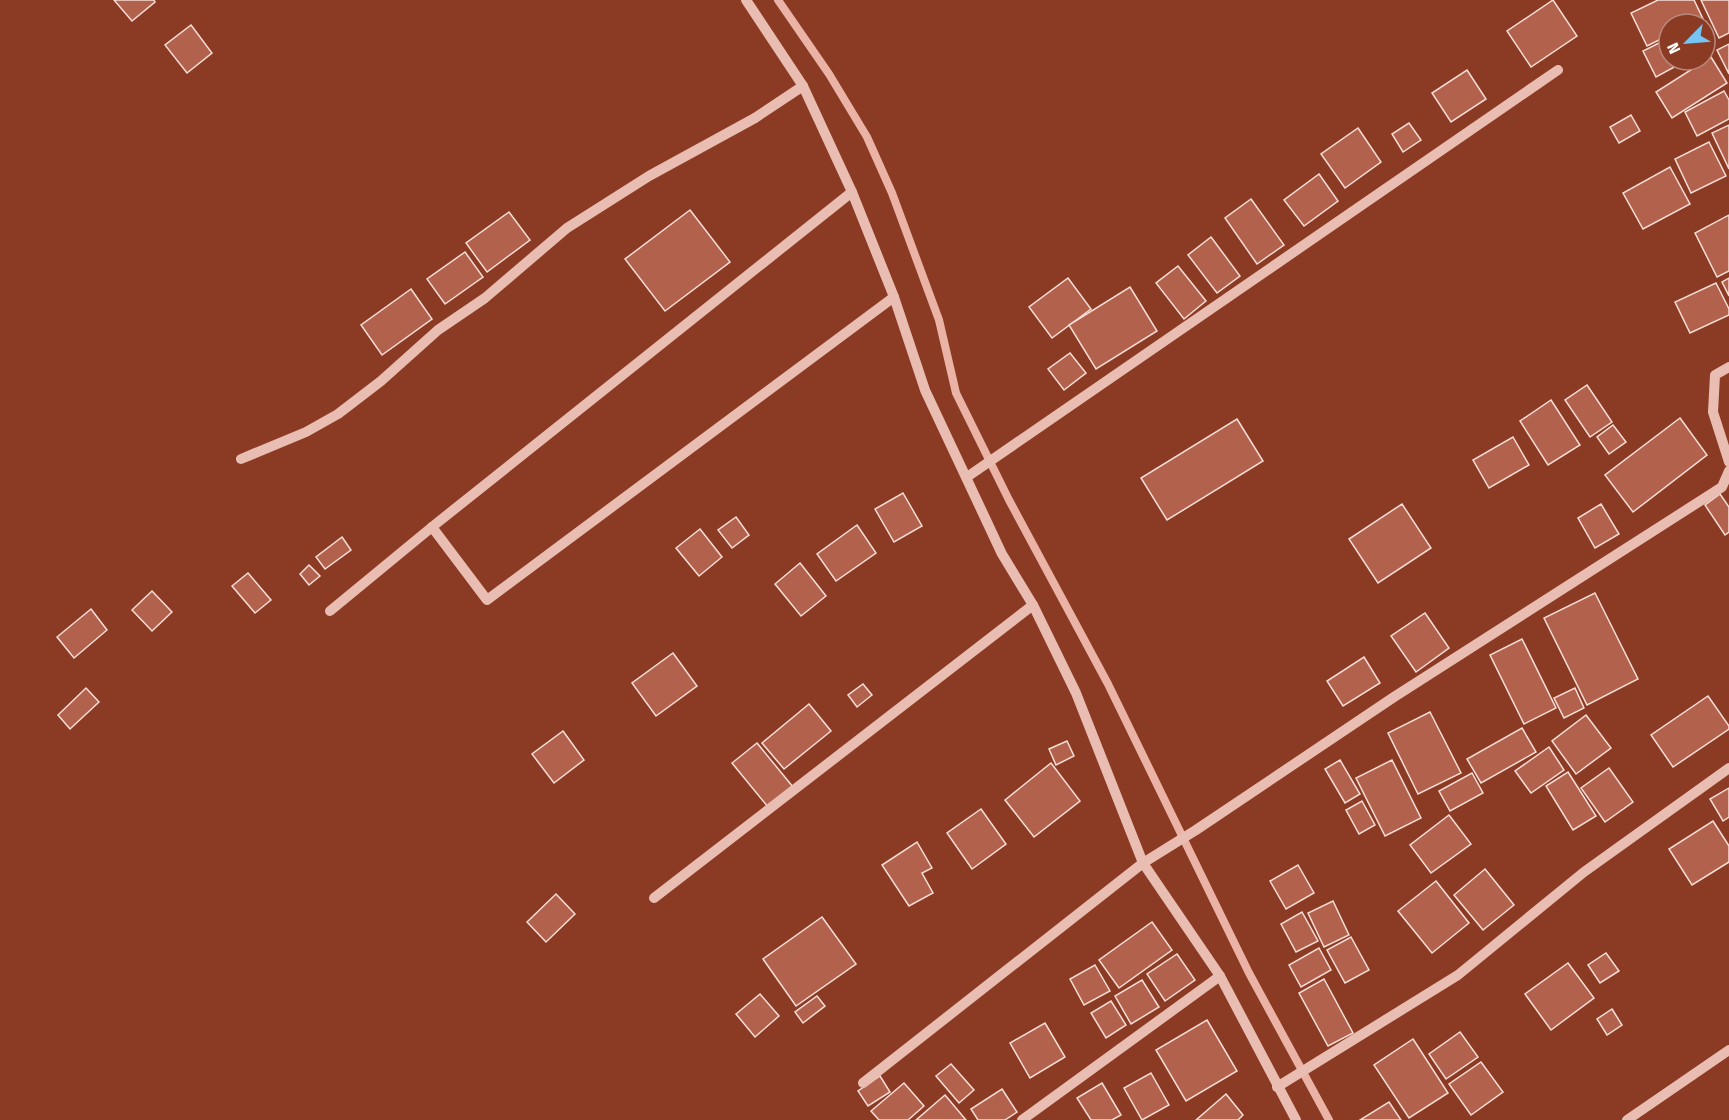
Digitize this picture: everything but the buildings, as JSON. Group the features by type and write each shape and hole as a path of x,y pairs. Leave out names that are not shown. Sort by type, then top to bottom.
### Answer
{"street":[{"path":"746,0 804,86 852,192 894,297 925,390 1002,554 1033,605 1076,693 1143,863 1220,976 1296,1120"},
{"path":"967,477 1558,70"},
{"path":"241,459 306,432 338,414 381,381 438,330 484,297 567,228 649,176 755,118 804,86"},
{"path":"330,611 852,192"},
{"path":"432,527 487,600 894,297"},
{"path":"1729,367 1715,375 1713,412 1729,462"},
{"path":"863,1083 1143,863 1394,697 1722,487 1729,471"},
{"path":"654,898 1033,605"},
{"path":"1277,1087 1458,975 1584,872 1729,768"},
{"path":"1022,1120 1220,976"},
{"path":"1627,1120 1729,1050"}],"waterway":[{"path":"778,0 829,74 867,137 892,193 939,320 956,393 1009,500 1108,684 1249,973 1329,1120"}]}
